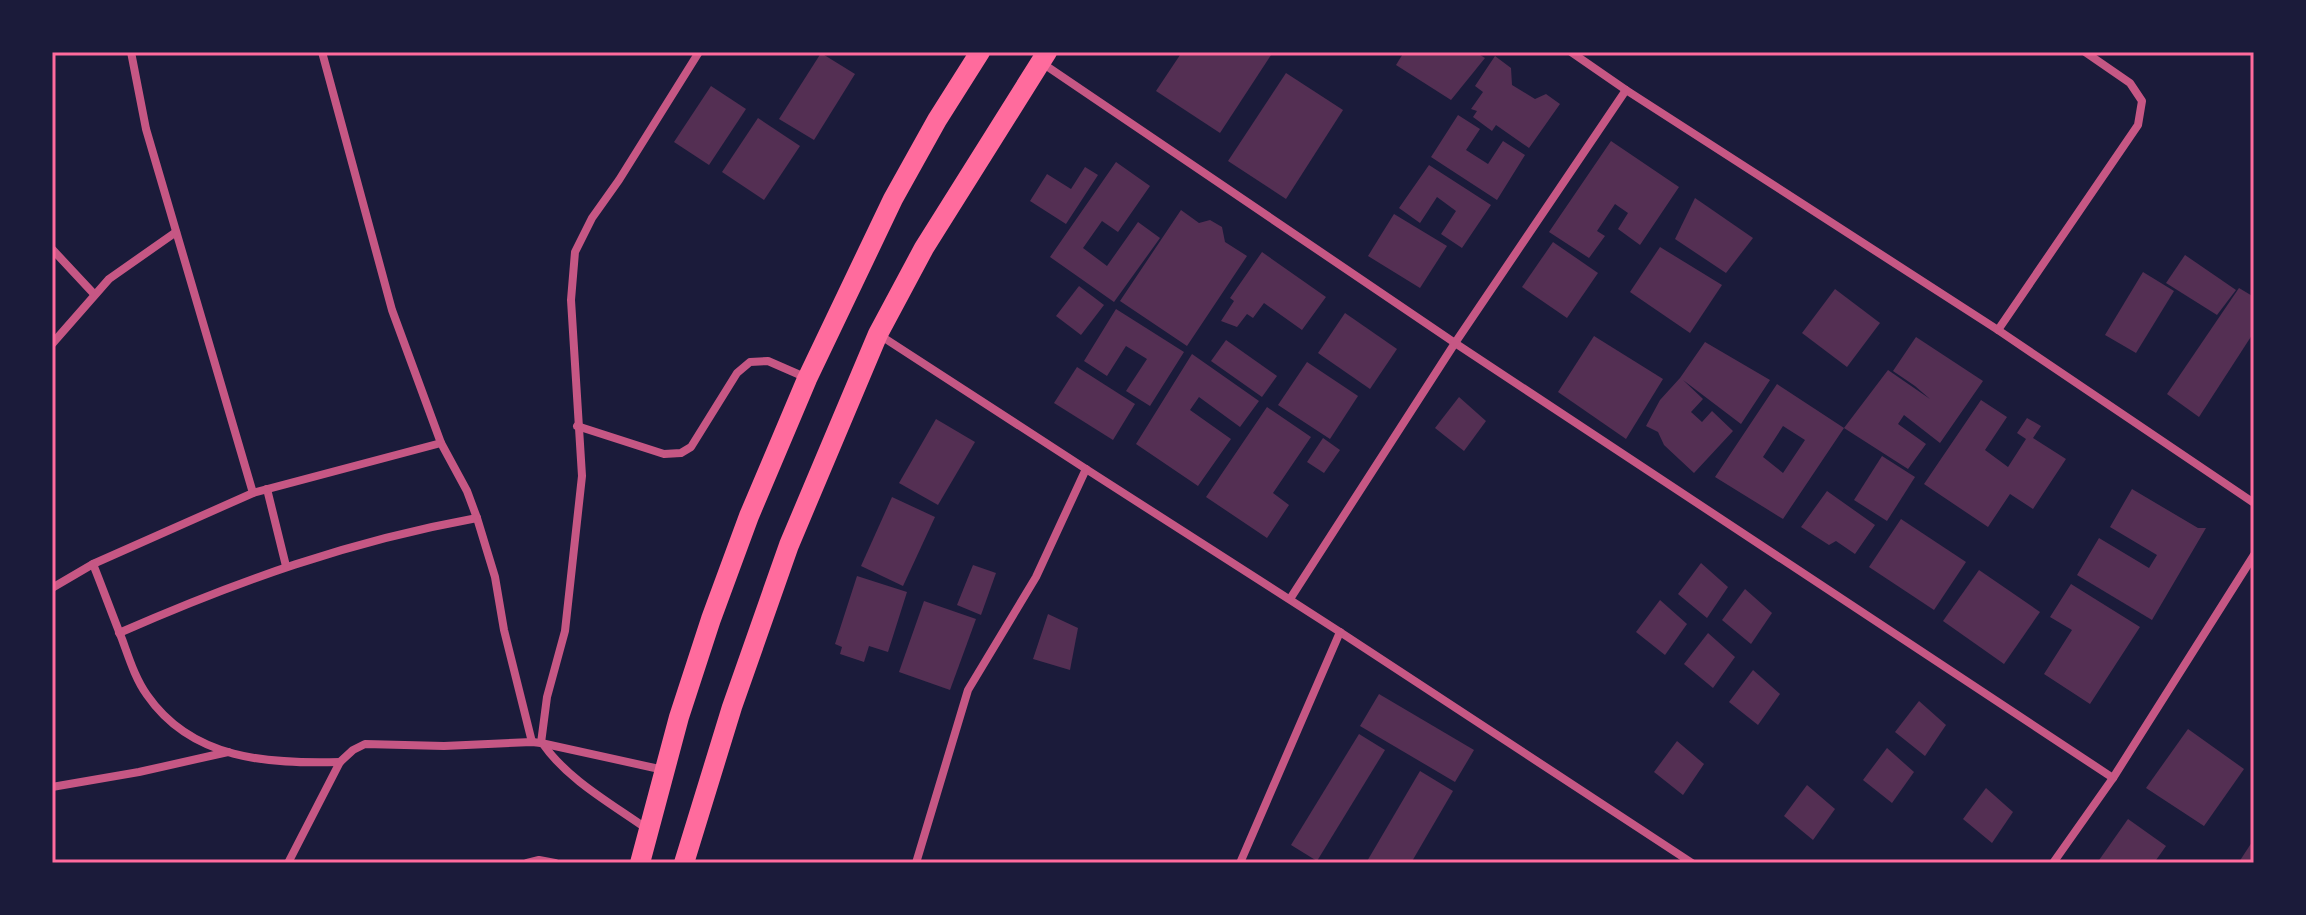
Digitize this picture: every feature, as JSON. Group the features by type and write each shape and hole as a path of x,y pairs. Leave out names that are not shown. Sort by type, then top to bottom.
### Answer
{"main road":[{"path":"640,863 679,717 749,516 807,379 893,199 980,52"},
{"path":"684,863 732,707 789,545 878,334 924,248 1044,57"}],"street":[{"path":"131,52 146,129 253,493"},
{"path":"322,52 392,310 441,443 467,491 477,518 495,577 504,630 539,743 595,792 648,829"},
{"path":"539,743 547,697 565,631 582,476 571,300 575,252 592,218 699,52"},
{"path":"1571,52 1998,330 2254,503"},
{"path":"1998,330 2138,125 2142,101 2130,83 2085,52"},
{"path":"1044,57 1455,343 2113,778"},
{"path":"1290,599 1455,343 1626,90"},
{"path":"52,344 109,279 176,232"},
{"path":"52,249 94,294"},
{"path":"878,334 1692,863"},
{"path":"577,426 664,454 681,453 691,447 701,434 737,373 750,362 768,361 807,379"},
{"path":"52,588 93,564 253,493 441,443"},
{"path":"916,863 968,690 1036,577 1086,469"},
{"path":"267,489 286,566"},
{"path":"119,633 176,608 327,552 477,518"},
{"path":"2053,863 2113,778 2254,555"},
{"path":"93,564 134,671 146,694 181,731 255,760 340,762"},
{"path":"1240,863 1340,632"},
{"path":"288,863 340,762 365,744 444,746 539,743 664,770"},
{"path":"52,787 229,752"},
{"path":"527,863 539,860 555,863"}],"building":[{"path":"1182,52 1273,52 1220,133 1156,91"},
{"path":"1404,52 1475,52 1485,58 1451,100 1396,65"},
{"path":"821,53 855,74 814,140 779,119"},
{"path":"1495,56 1511,68 1512,85 1535,99 1546,94 1560,104 1529,148 1496,125 1492,131 1473,117 1477,111 1471,109 1483,92 1475,86"},
{"path":"1286,73 1343,110 1286,199 1228,161"},
{"path":"711,86 746,109 709,165 674,142"},
{"path":"1458,115 1480,129 1466,150 1488,164 1503,141 1525,155 1497,200 1431,157"},
{"path":"758,118 800,146 764,200 722,172"},
{"path":"1611,141 1679,187 1640,245 1618,229 1628,213 1615,204 1597,231 1605,236 1589,258 1549,232"},
{"path":"1116,162 1150,186 1118,232 1102,221 1083,248 1107,266 1138,222 1160,238 1114,302 1050,257"},
{"path":"1429,165 1491,205 1462,248 1441,234 1456,211 1437,197 1420,223 1399,208"},
{"path":"1085,167 1098,175 1066,224 1030,201 1047,174 1071,189"},
{"path":"1695,198 1753,238 1726,273 1675,239"},
{"path":"1181,210 1199,223 1210,220 1222,227 1225,242 1247,256 1187,346 1120,301"},
{"path":"1394,214 1447,246 1420,288 1368,256"},
{"path":"1553,242 1598,273 1567,318 1522,287"},
{"path":"1660,247 1722,285 1690,333 1630,292"},
{"path":"1262,252 1326,297 1302,330 1264,303 1253,318 1247,314 1237,327 1221,321 1234,301 1230,298"},
{"path":"2185,255 2236,290 2217,315 2166,283"},
{"path":"2143,272 2174,291 2136,353 2105,335"},
{"path":"1079,286 1104,305 1081,335 1056,316"},
{"path":"2239,288 2254,297 2254,332 2199,417 2167,394"},
{"path":"1835,289 1880,323 1847,367 1802,333"},
{"path":"1116,309 1184,352 1150,406 1126,391 1147,359 1126,346 1107,376 1084,361"},
{"path":"1345,313 1397,349 1370,389 1318,353"},
{"path":"1594,336 1663,379 1626,439 1558,392"},
{"path":"1916,337 1983,381 1940,443 1904,415 1898,424 1926,444 1908,469 1844,428 1888,370 1930,399 1893,371"},
{"path":"1226,340 1277,376 1262,397 1211,361"},
{"path":"1705,342 1770,380 1741,424 1683,380 1703,399 1691,412 1702,422 1712,411 1733,431 1694,473 1664,445 1658,432 1646,426 1660,400"},
{"path":"1192,354 1259,401 1240,427 1199,397 1190,410 1231,439 1198,486 1136,444"},
{"path":"1307,362 1358,396 1330,439 1278,405"},
{"path":"1077,367 1135,404 1113,440 1054,403"},
{"path":"1777,384 1844,428 1783,519 1715,477","holes":["1783,426 1805,440 1783,473 1763,457"]},
{"path":"1459,397 1486,421 1464,451 1435,428"},
{"path":"1981,400 2007,417 1985,450 2008,467 2026,439 2017,433 2027,418 2041,426 2033,438 2066,459 2033,509 2010,494 1988,527 1924,484"},
{"path":"1267,407 1311,437 1273,493 1289,505 1267,538 1206,497"},
{"path":"936,419 975,442 938,505 899,483"},
{"path":"1323,438 1340,450 1324,473 1307,462"},
{"path":"1882,456 1915,477 1887,521 1854,500"},
{"path":"2132,489 2198,528 2206,528 2152,620 2077,575 2099,538 2149,568 2157,555 2110,527"},
{"path":"1827,491 1875,525 1855,554 1836,541 1829,545 1801,527"},
{"path":"892,497 935,517 903,586 861,566"},
{"path":"1901,519 1966,562 1934,610 1869,567"},
{"path":"1701,563 1728,587 1707,618 1678,594"},
{"path":"973,565 996,573 981,615 957,605"},
{"path":"1979,570 2040,612 2004,664 1943,621"},
{"path":"857,576 907,592 888,652 869,646 864,662 840,654 842,647 835,644"},
{"path":"2071,584 2140,627 2090,704 2044,674 2072,630 2050,617"},
{"path":"1745,589 1772,613 1751,644 1722,620"},
{"path":"1660,600 1687,624 1665,655 1636,632"},
{"path":"924,601 976,619 950,690 899,672"},
{"path":"1048,614 1078,628 1070,670 1033,659"},
{"path":"1708,633 1735,657 1713,688 1684,664"},
{"path":"1753,670 1780,694 1758,725 1729,702"},
{"path":"1379,694 1474,750 1455,782 1360,726"},
{"path":"1919,701 1946,725 1925,756 1895,732"},
{"path":"2188,729 2244,769 2204,826 2146,788"},
{"path":"1359,734 1385,750 1317,861 1291,845"},
{"path":"1677,741 1704,764 1683,795 1654,772"},
{"path":"1887,748 1914,772 1892,803 1863,780"},
{"path":"1420,771 1453,791 1411,863 1366,863"},
{"path":"1807,785 1835,809 1813,840 1784,816"},
{"path":"1986,788 2013,812 1992,843 1963,819"},
{"path":"2128,819 2166,846 2154,863 2097,863"},
{"path":"2254,839 2254,863 2239,862"}]}
